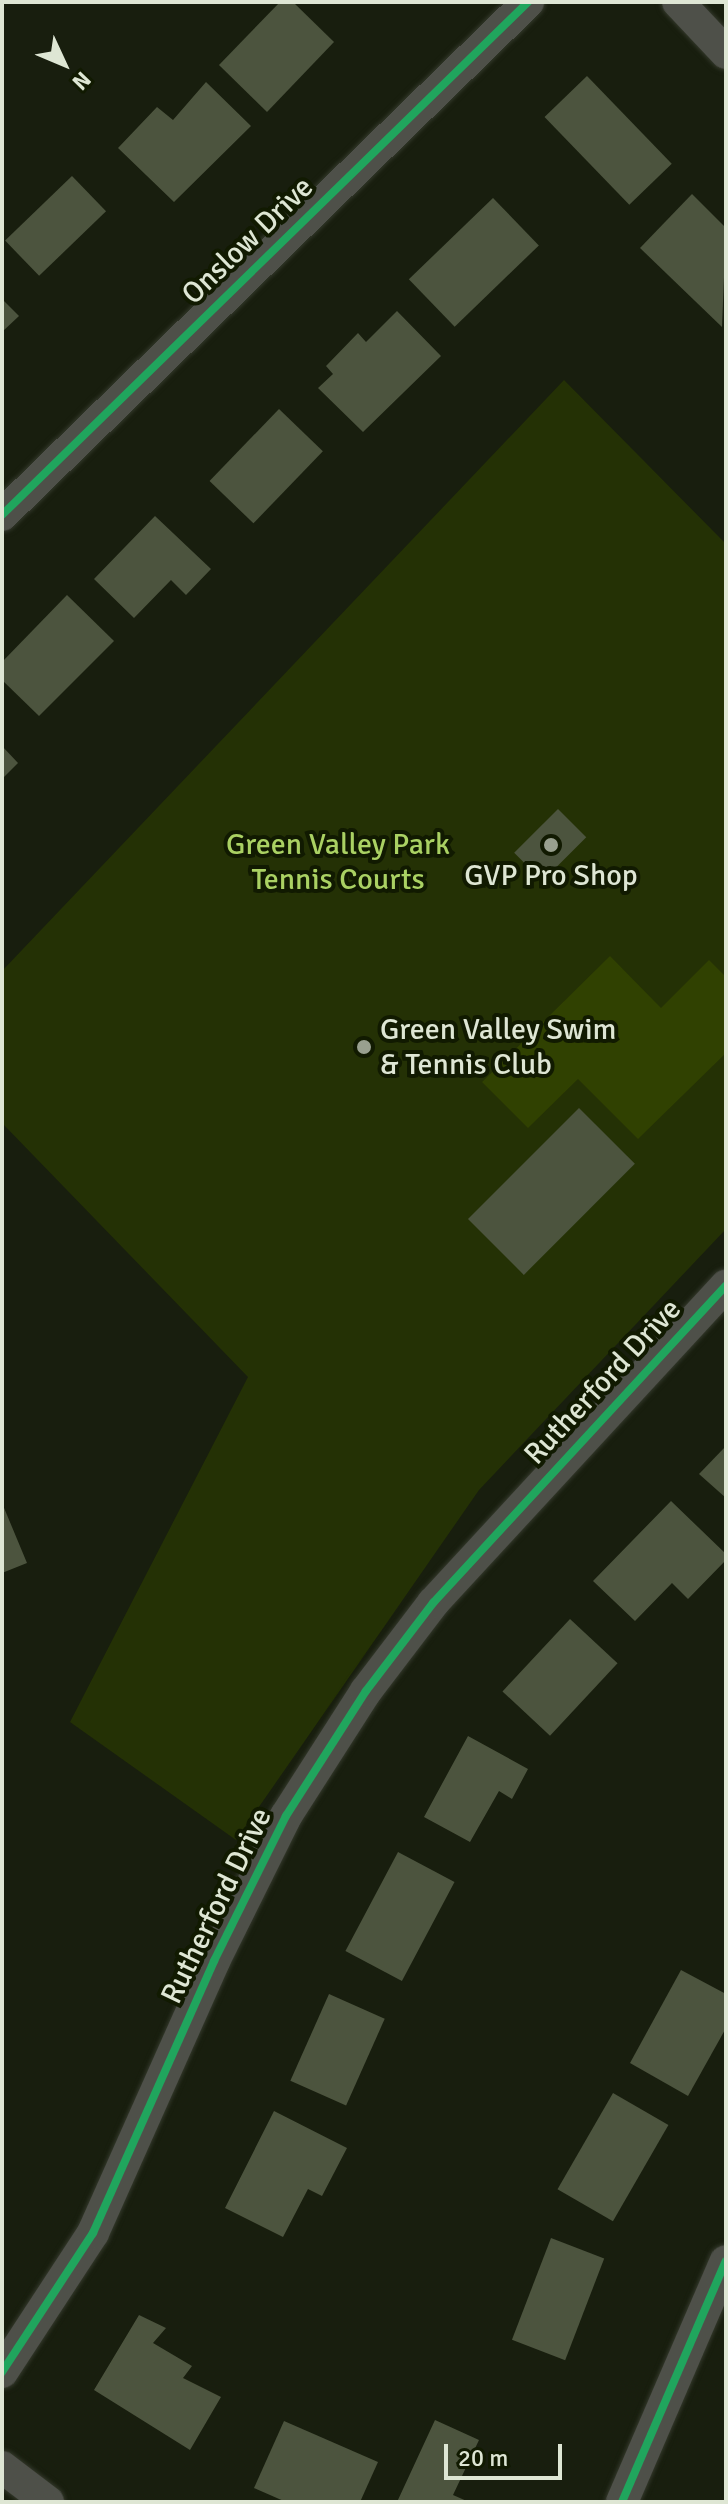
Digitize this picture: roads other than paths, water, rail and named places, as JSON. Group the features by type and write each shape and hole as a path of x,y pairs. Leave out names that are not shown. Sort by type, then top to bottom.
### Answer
{"street":[{"name":"Onslow Drive","path":"2,515 528,2"},
{"path":"678,2 726,53"},
{"name":"Rutherford Drive","path":"2,2372 93,2233 214,1961 286,1816 366,1691 433,1603 726,1286"},
{"path":"622,2502 726,2261"},
{"path":"2,2467 48,2502"}],"place":[{"name":"GVP Pro Shop","path":"551,845"},
{"name":"Green Valley Swim & Tennis Club","path":"364,1047"}],"park label":[{"name":"Green Valley Park Tennis Courts","path":"338,862"}]}
